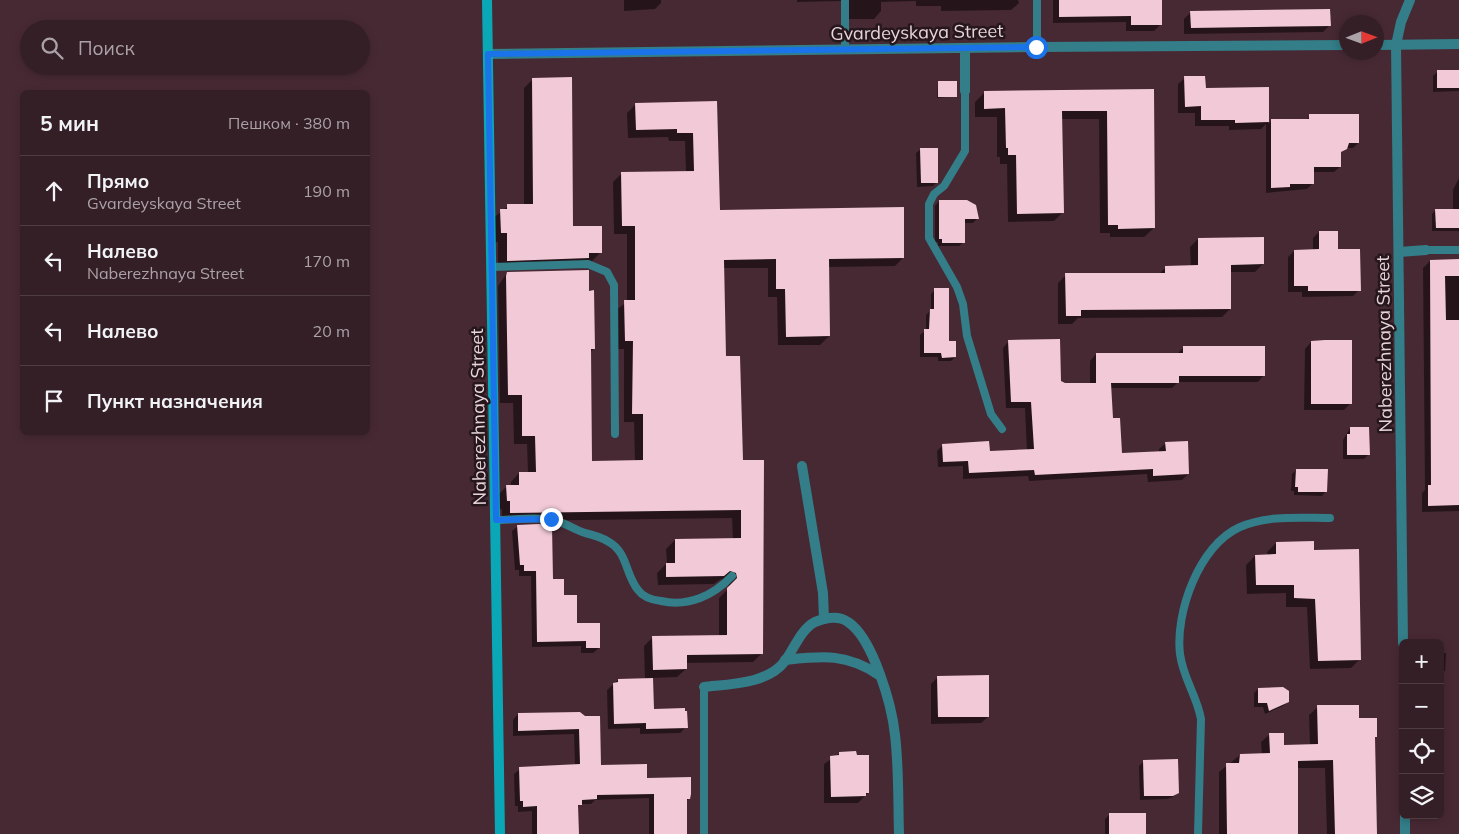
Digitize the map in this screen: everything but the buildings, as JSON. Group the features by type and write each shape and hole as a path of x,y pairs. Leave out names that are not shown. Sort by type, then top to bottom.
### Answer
{"street":[{"name":"Naberezhnaya Street","path":"487,0 500,834"},
{"name":"Naberezhnaya Street","path":"1403,639 1396,45 1401,22 1410,0"},
{"path":"1384,45 1459,44"},
{"name":"Gvardeyskaya Street","path":"488,54 1339,45"},
{"path":"965,48 965,91"},
{"path":"1399,252 1426,250"},
{"path":"802,466 823,593 824,619"},
{"path":"704,687 750,681 768,674 785,660 813,623 824,619 838,618 848,622 868,647 885,686 895,734 899,834"},
{"path":"785,660 816,656 844,658 880,676"},
{"path":"1405,819 1405,834"}],"lane":[{"path":"844,0 845,50"},
{"path":"1036,47 1037,0"},
{"path":"965,91 966,151 944,186 934,194 929,204 929,238 957,287 967,336 991,414 1002,429"},
{"path":"1426,250 1459,250"},
{"path":"491,268 588,264 607,272 614,285 615,434"},
{"path":"1198,834 1200,719 1198,707 1184,674 1178,638 1182,614 1196,573 1226,534 1240,527 1265,519 1330,518"},
{"path":"496,520 551,519 586,533 598,535 611,543 622,554 637,590 644,596 656,600 669,603 702,598 715,592 732,576"},
{"path":"704,687 704,834"}],"route":[{"path":"551,519 496,520 488,54 1036,47"}]}
